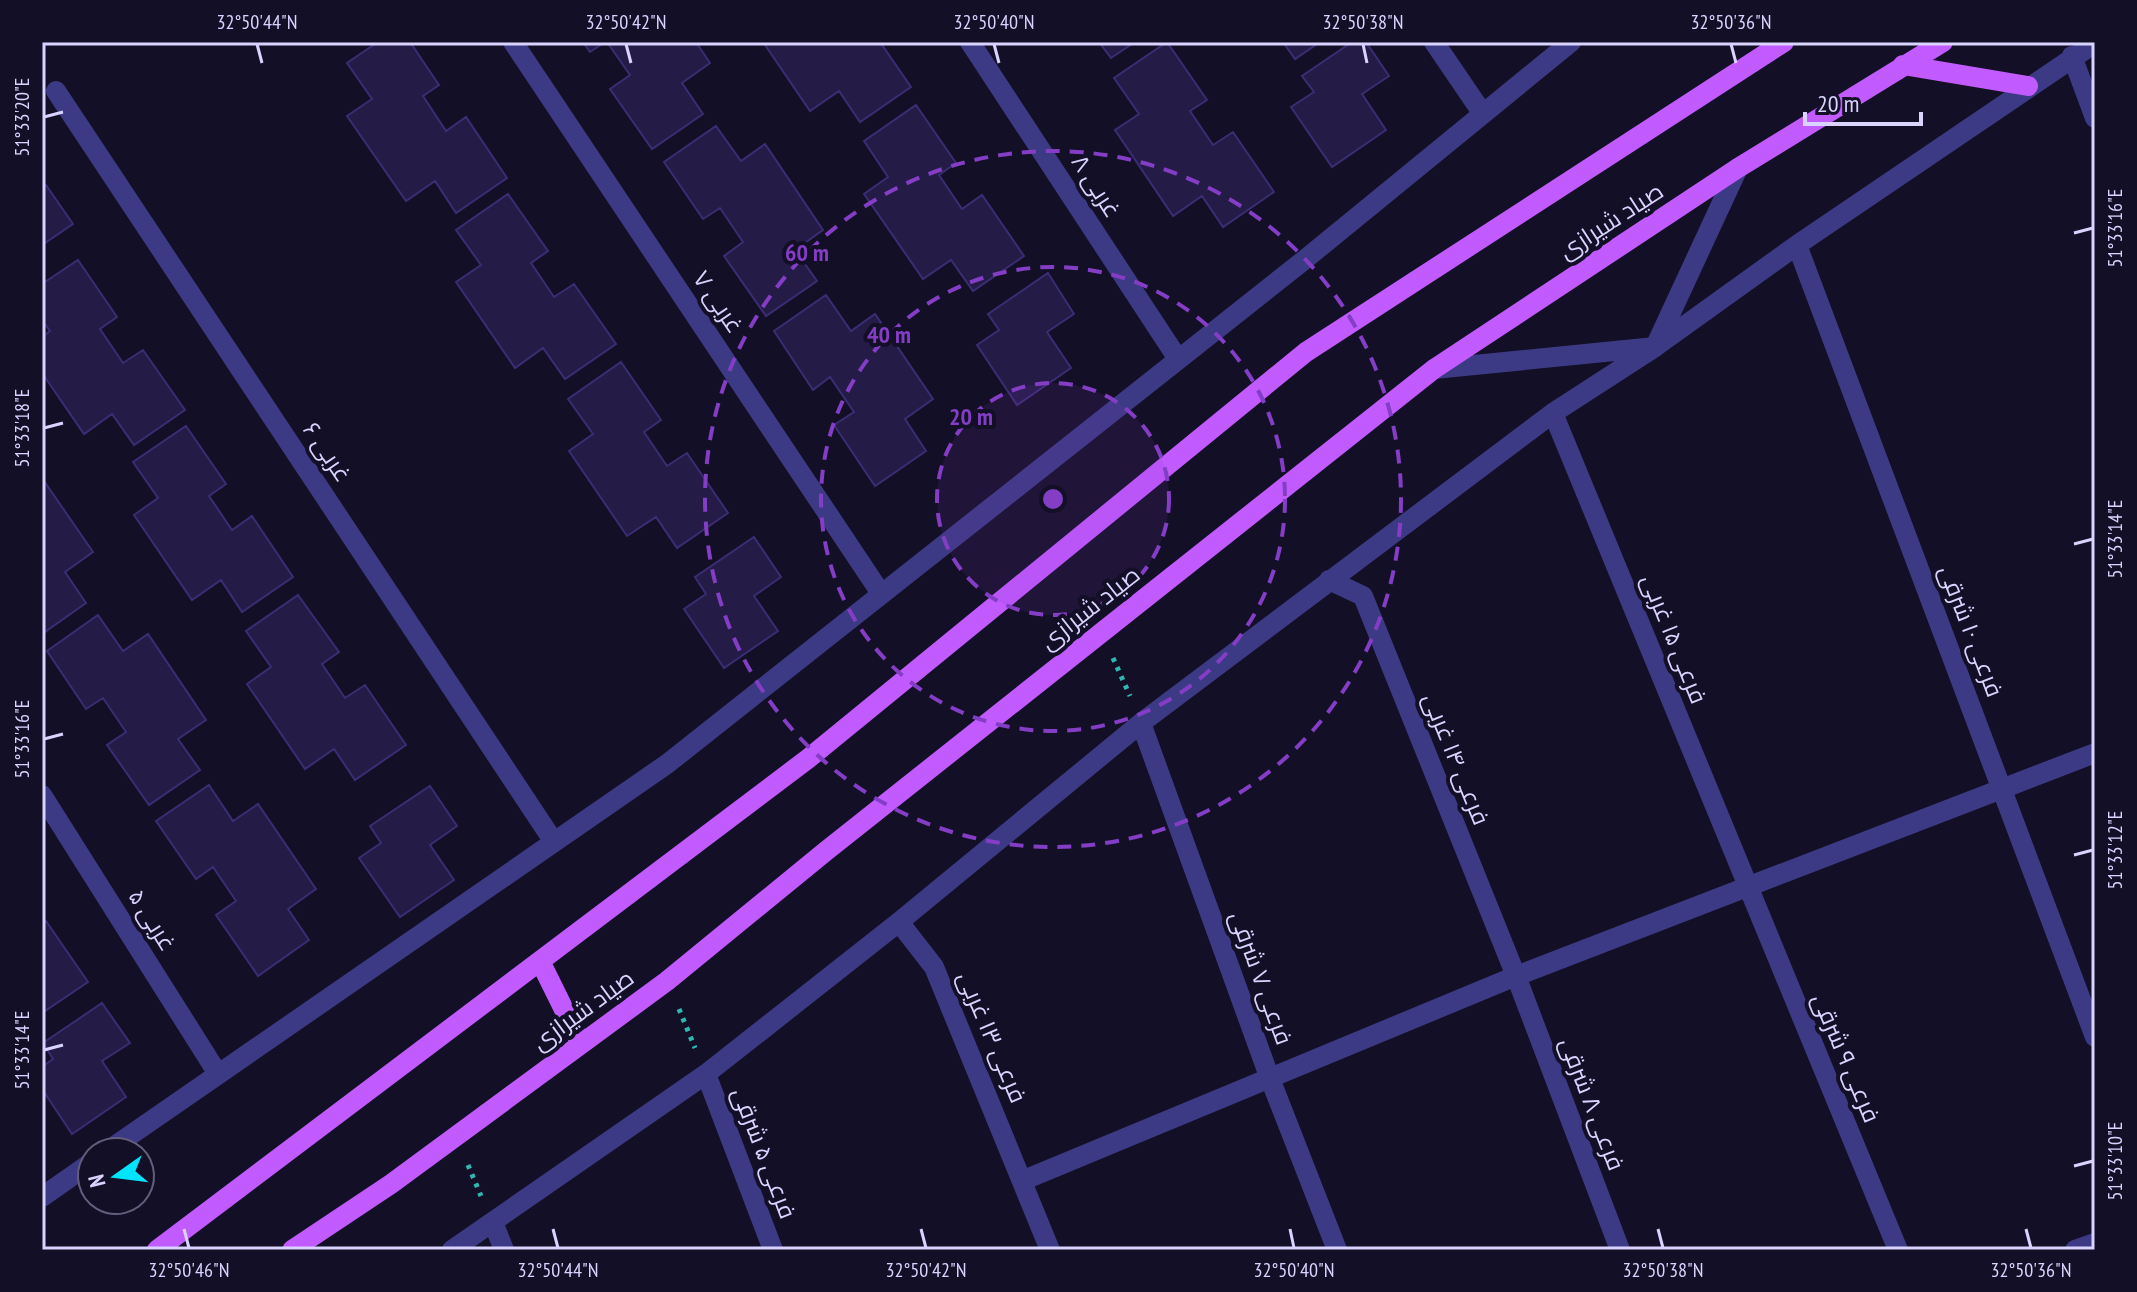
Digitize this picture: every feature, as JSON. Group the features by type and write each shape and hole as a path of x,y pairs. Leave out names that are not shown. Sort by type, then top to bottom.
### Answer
{"main road":[{"path":"157,1250 809,758 1306,352 1784,42"},
{"name":"صیاد شیرازی","path":"292,1250 391,1184 667,981 1101,631 1434,369 1738,168 1943,42"},
{"path":"1903,65 2028,86"},
{"path":"540,961 581,1044"}],"street":[{"name":"۷ غربی","path":"513,42 880,592"},
{"name":"۸ غربی","path":"970,42 1178,359"},
{"path":"1434,42 1483,114"},
{"path":"129,1136 667,764 880,592 1178,359 1571,42"},
{"path":"452,1250 706,1074 899,922 1141,723 1553,413 1655,347 1797,245 2095,43"},
{"path":"2072,56 2095,118"},
{"name":"۶ غربی","path":"56,91 554,842"},
{"path":"1655,347 1738,168"},
{"name":"فرعی ۱۰ شرقی","path":"1797,245 2095,1037"},
{"path":"1434,369 1655,347"},
{"name":"فرعی ۱۵ غربی","path":"1553,413 1747,885"},
{"name":"فرعی ۱۴ غربی","path":"1329,580 1363,596 1516,976"},
{"name":"فرعی ۷ شرقی","path":"1141,723 1269,1076 1337,1250"},
{"path":"1024,1180 1516,976 2095,753"},
{"name":"۵ غربی","path":"42,795 218,1074"},
{"name":"فرعی ۹ شرقی","path":"1747,885 1898,1250"},
{"name":"فرعی ۱۳ غربی","path":"899,922 934,967 1024,1180 1050,1250"},
{"name":"فرعی ۸ شرقی","path":"1516,976 1620,1250"},
{"name":"فرعی ۵ شرقی","path":"706,1074 773,1250"},
{"path":"42,1197 76,1173"},
{"path":"493,1222 504,1250"},
{"path":"2075,1250 2095,1243"}],"path":[{"path":"1101,631 1141,723"},
{"path":"667,981 706,1074"},
{"path":"454,1135 493,1222"}],"building":[{"path":"378,42 410,42 439,85 423,96 446,131 466,117 507,178 456,213 435,181 406,201 347,116 372,99 347,63"},
{"path":"583,42 605,42 590,52"},
{"path":"607,42 696,42 710,63 682,83 703,114 652,149 610,89 630,75"},
{"path":"763,42 880,42 911,87 860,122 839,91 810,111"},
{"path":"1099,42 1135,42 1111,58"},
{"path":"1167,42 1207,100 1190,111 1213,145 1233,132 1274,192 1223,227 1202,196 1173,216 1115,130 1139,114 1114,78"},
{"path":"1283,42 1320,42 1295,59"},
{"path":"1352,42 1366,42 1389,76 1362,94 1386,130 1332,167 1291,107 1314,92 1302,76"},
{"path":"916,105 956,163 939,175 962,209 982,195 1024,256 973,291 951,260 923,279 864,194 888,177 864,141"},
{"path":"716,126 741,161 765,144 823,230 795,250 817,281 766,316 724,256 743,242 720,208 703,219 664,162"},
{"path":"46,185 73,224 42,245 42,187"},
{"path":"508,194 548,251 531,263 554,297 574,284 616,344 565,379 543,348 515,368 456,282 481,265 456,230"},
{"path":"78,260 117,317 100,329 123,363 143,350 185,410 134,445 112,414 84,434 42,373 42,337 50,331 42,320 42,284"},
{"path":"1048,273 1074,314 1047,332 1071,368 1017,405 977,345 999,330 988,314"},
{"path":"826,295 851,331 875,314 933,399 905,419 926,451 875,486 834,425 854,412 830,377 813,390 774,331"},
{"path":"621,362 661,420 644,432 667,466 687,453 728,513 677,548 656,517 627,536 569,451 593,434 568,399"},
{"path":"186,426 226,484 209,496 232,530 252,516 293,577 242,612 221,580 192,600 134,515 158,498 133,462"},
{"path":"42,478 93,552 65,572 86,603 42,634"},
{"path":"754,537 781,577 754,596 778,631 724,668 684,609 706,594 695,577"},
{"path":"298,595 339,652 322,664 345,698 365,685 406,745 355,780 334,749 305,769 247,684 271,667 246,631"},
{"path":"98,615 123,651 148,634 206,720 178,739 200,770 149,805 107,745 126,732 103,698 86,709 47,651"},
{"path":"209,785 233,821 258,804 316,889 288,909 309,940 258,976 216,915 236,901 213,867 196,879 156,821"},
{"path":"430,786 457,826 430,845 454,880 400,917 359,858 381,843 370,826"},
{"path":"46,921 88,982 42,1013 42,924"},
{"path":"102,1003 130,1043 102,1061 126,1097 72,1134 42,1089 42,1067 53,1059 43,1043"}]}
